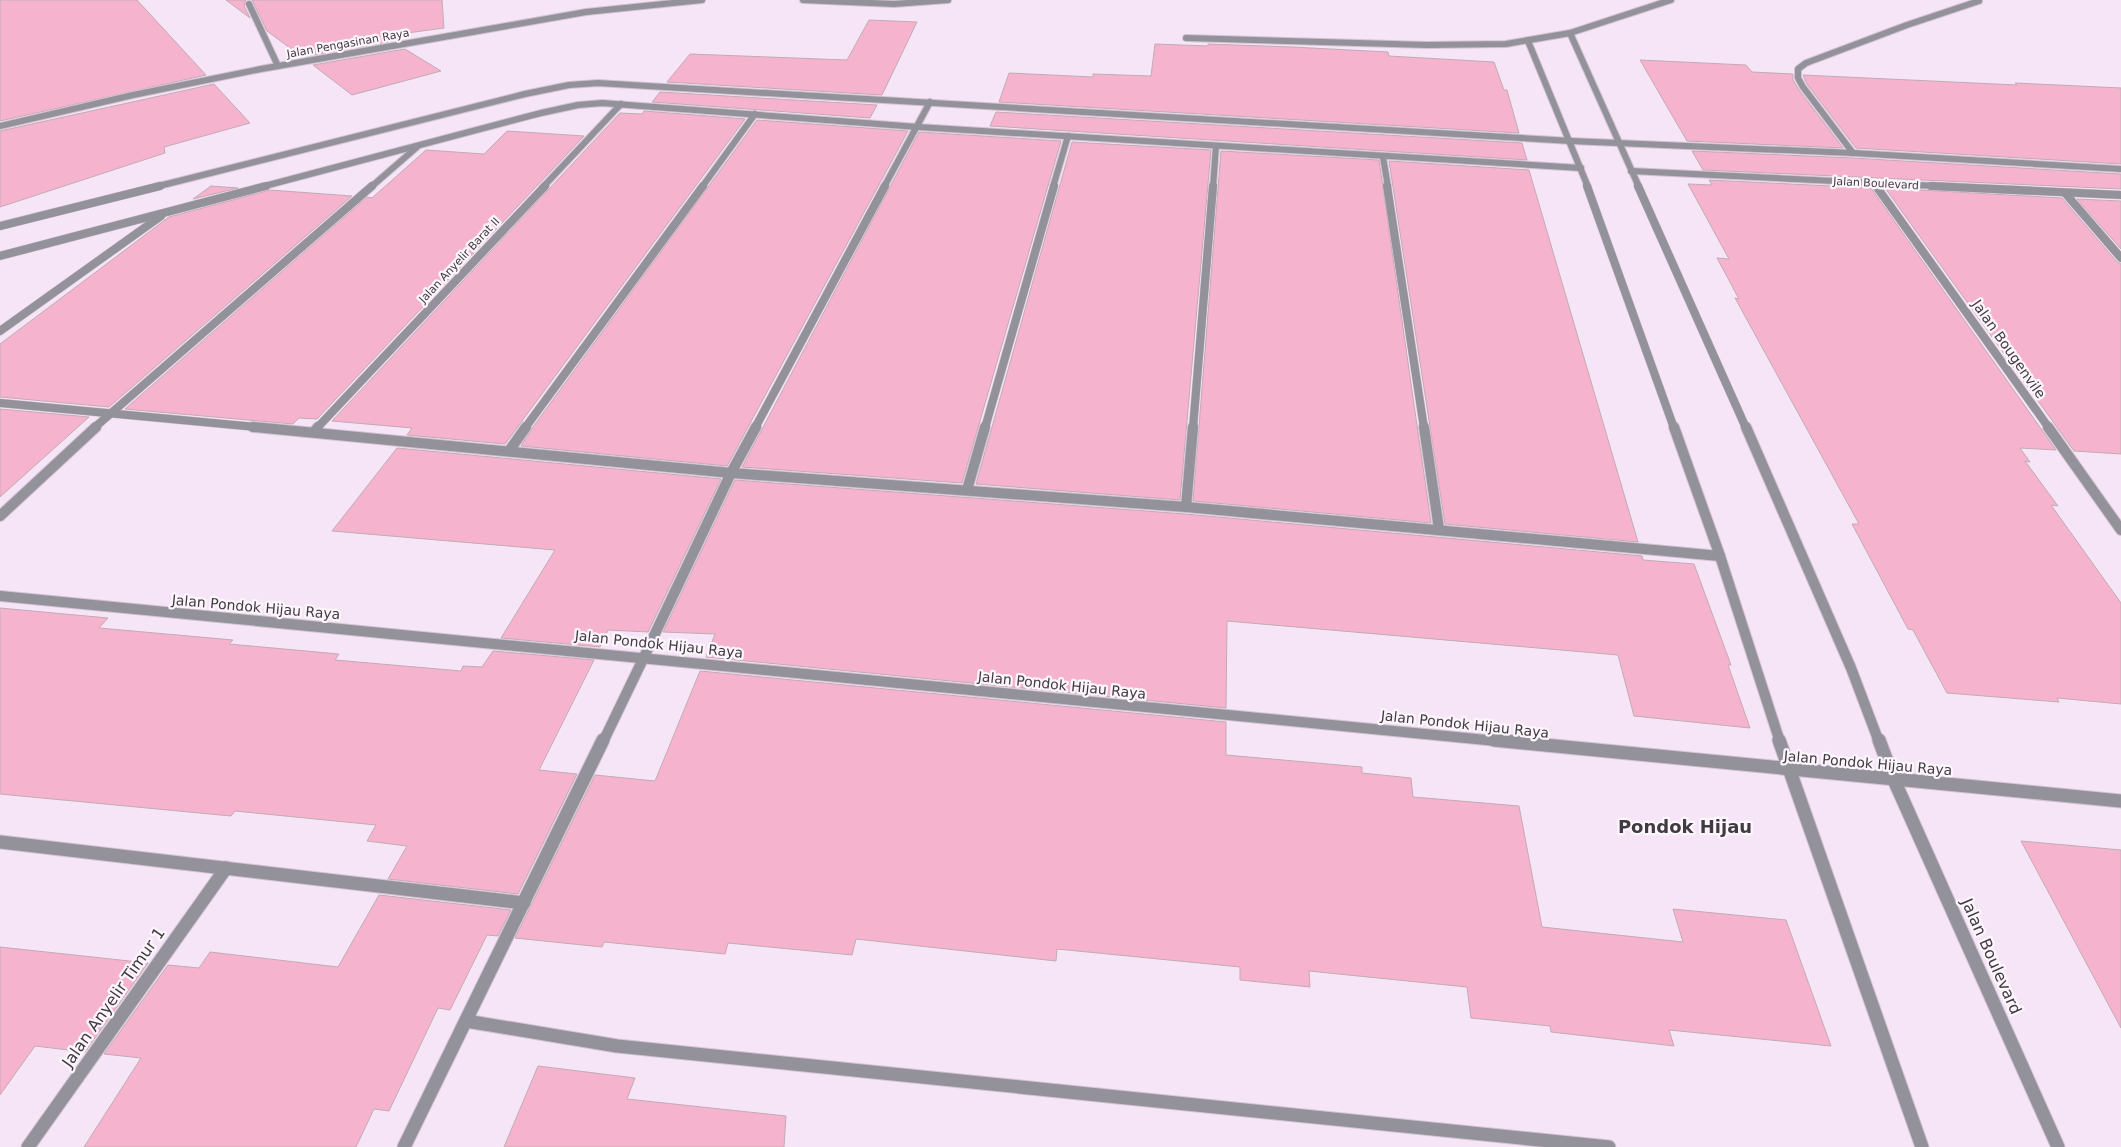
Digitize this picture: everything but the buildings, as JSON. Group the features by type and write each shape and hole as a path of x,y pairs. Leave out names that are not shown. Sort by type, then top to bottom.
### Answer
{"street":[{"name":"Jalan Pengasinan Raya","path":"0,126 133,95 278,66 586,12 702,0"},
{"path":"803,0 893,5 917,5 948,0"},
{"path":"1186,38 1427,45 1506,44 1570,33 1671,0"},
{"path":"1853,153 1803,87 1798,78 1798,69 1806,62 1979,2"},
{"path":"249,4 278,66"},
{"name":"Jalan Boulevard","path":"1570,33 1851,668 1894,780 2058,1147"},
{"path":"1528,41 1571,140 1720,556 1789,770 1922,1147"},
{"path":"0,226 525,94 598,83 1618,143 1853,153 2121,169"},
{"path":"404,1147 644,657 731,473 930,102"},
{"path":"0,256 419,144 578,105 621,104 918,127 1581,168"},
{"name":"Jalan Anyelir Barat II","path":"314,432 621,104"},
{"path":"509,451 755,114"},
{"path":"968,490 1068,136"},
{"path":"0,516 111,413 419,144"},
{"path":"1186,507 1216,146"},
{"path":"1383,157 1439,529"},
{"name":"Jalan Boulevard","path":"1631,171 2121,195"},
{"name":"Jalan Bougenvile","path":"1874,183 2121,530"},
{"path":"2065,192 2121,258"},
{"path":"0,331 168,211"},
{"path":"0,403 731,473 1186,507 1720,556"},
{"name":"Jalan Pondok Hijau Raya","path":"0,596 250,622 644,657 1172,711 2121,801"},
{"path":"0,842 524,902"},
{"name":"Jalan Anyelir Timur 1","path":"28,1147 226,868"},
{"path":"466,1022 617,1046 1608,1147"}],"district":[{"name":"Pondok Hijau","path":"1685,827"}]}
